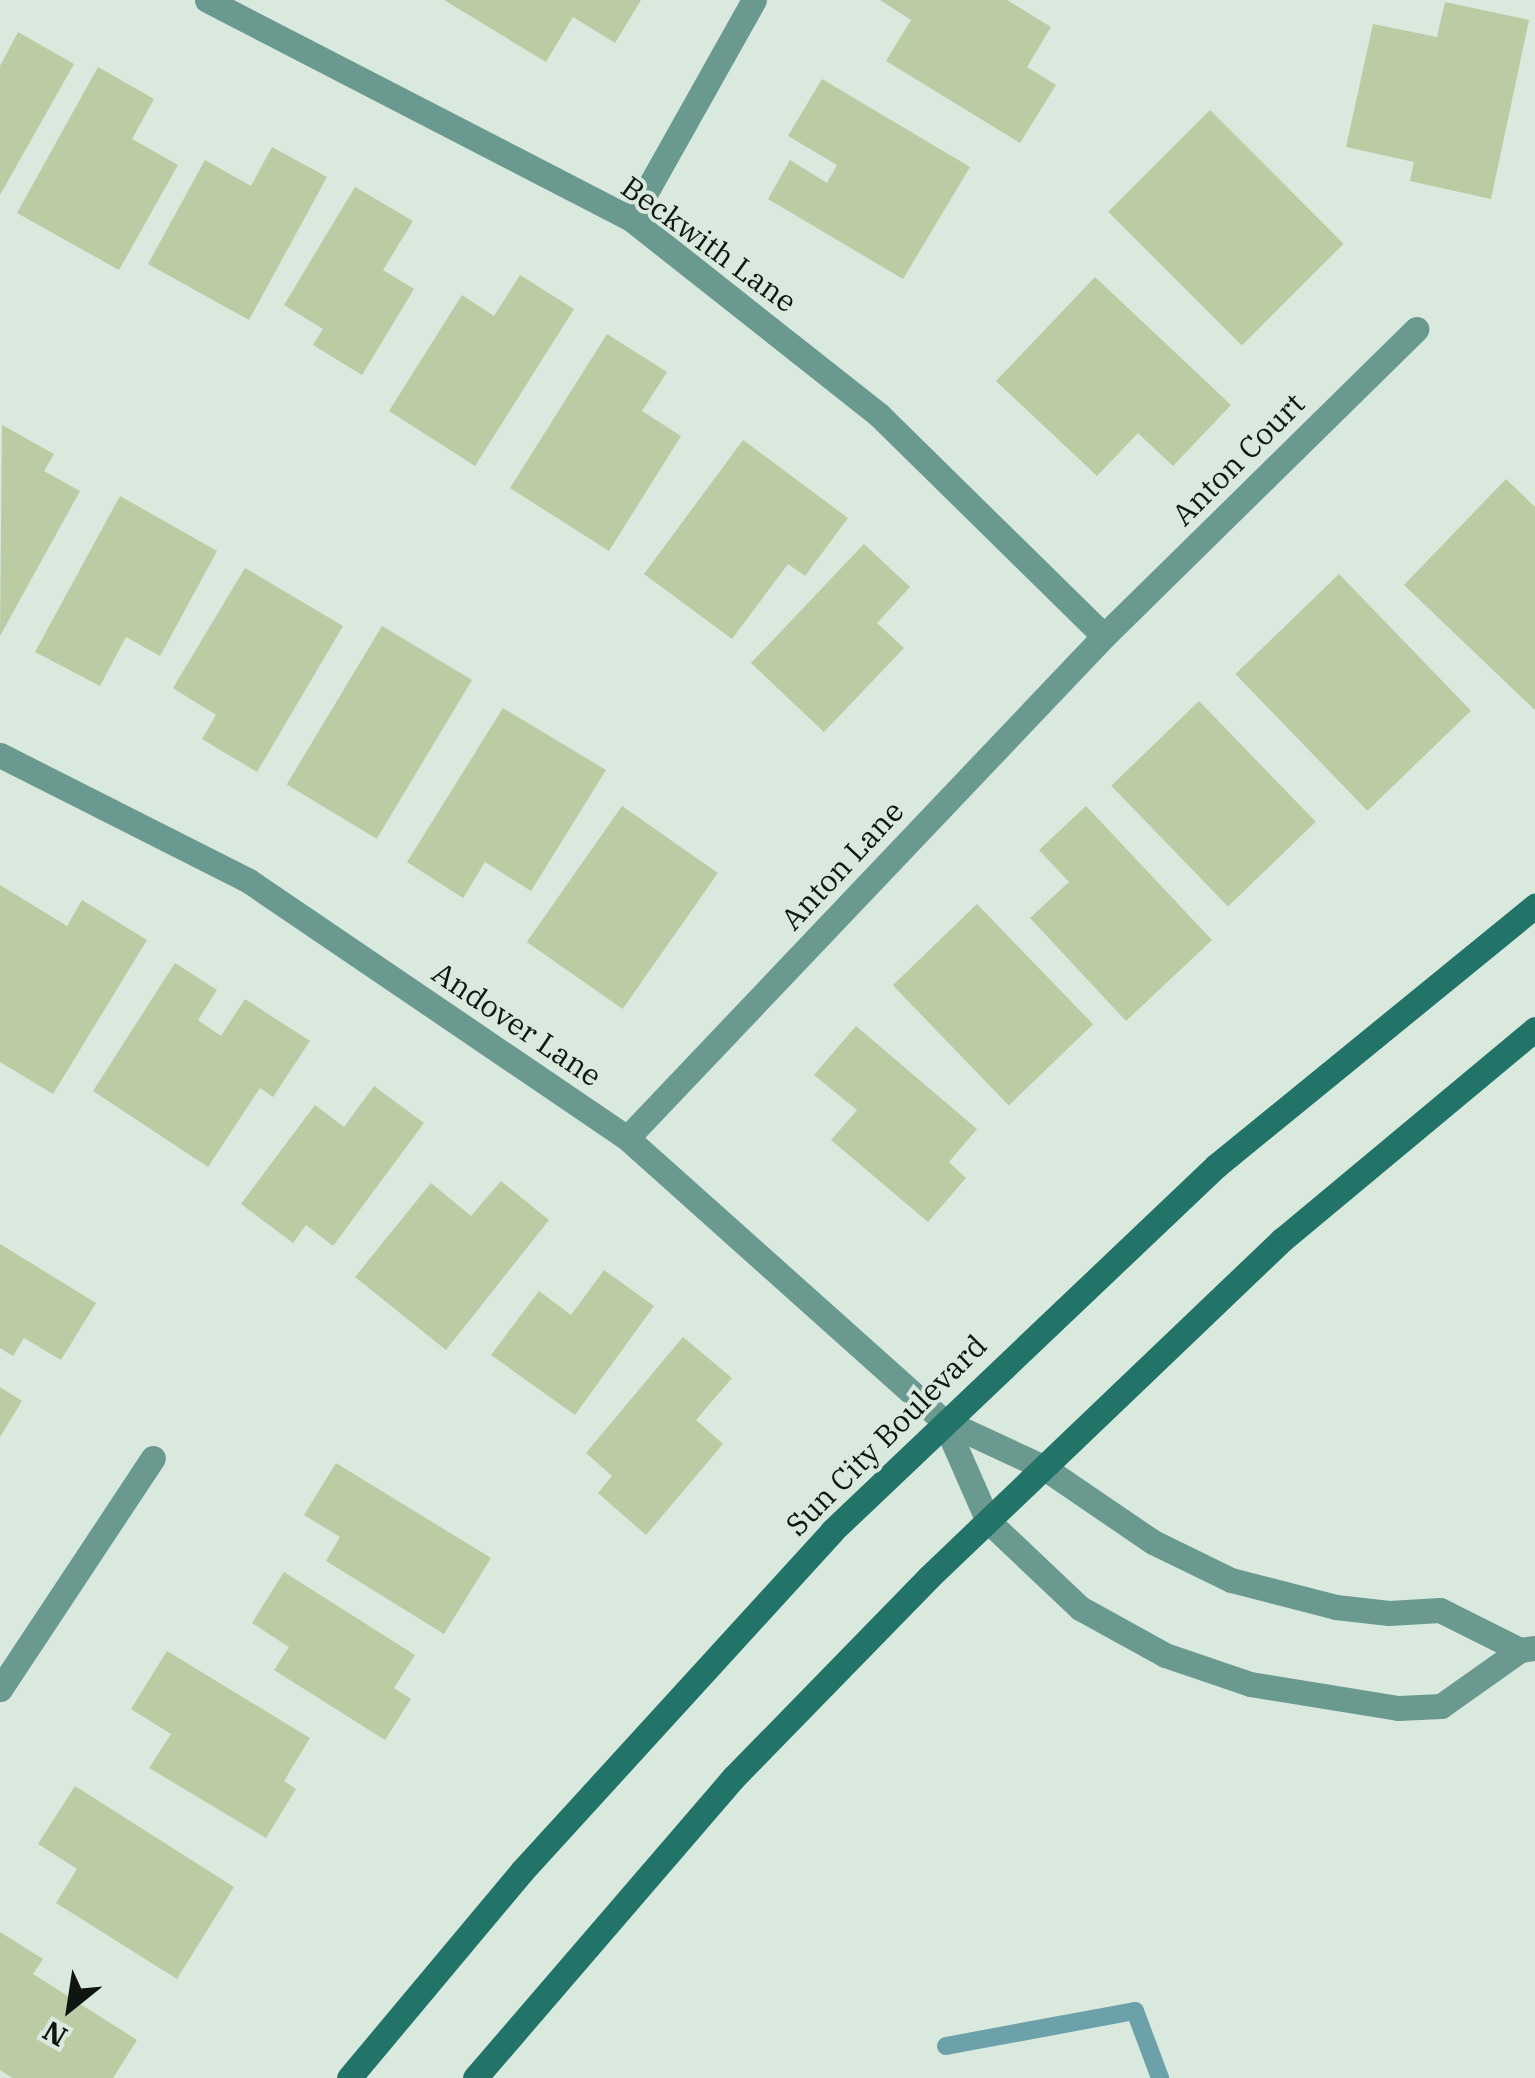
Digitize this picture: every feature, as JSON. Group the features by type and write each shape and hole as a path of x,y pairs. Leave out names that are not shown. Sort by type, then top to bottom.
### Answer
{"street":[{"name":"Beckwith Lane","path":"207,0 631,219 879,415 1104,636"},
{"path":"631,219 754,0"},
{"name":"Anton Court","path":"1104,636 1416,329"},
{"name":"Anton Lane","path":"627,1138 1104,636"},
{"name":"Andover Lane","path":"0,755 249,881 627,1138 944,1421"},
{"name":"Sun City Boulevard","path":"350,2078 665,1710 944,1421 1216,1166 1535,906"},
{"path":"475,2078 734,1777 988,1521 1283,1239 1535,1029"},
{"path":"944,1421 1043,1467 1152,1542 1230,1580 1336,1606 1389,1614 1440,1610 1528,1649"},
{"path":"944,1421 988,1521 1080,1608 1165,1654 1250,1684 1358,1704 1441,1706 1528,1649"},
{"path":"0,1688 153,1458"}],"building":[{"path":"444,0 641,0 615,43 573,17 546,62"},
{"path":"880,0 1007,0 1051,27 1027,67 1056,85 1020,143 886,61 911,20"},
{"path":"1445,2 1529,20 1491,199 1410,181 1414,162 1346,147 1373,24 1437,37"},
{"path":"18,32 74,64 0,195 0,66"},
{"path":"98,67 154,99 132,139 178,165 119,270 17,213"},
{"path":"822,79 970,167 903,279 768,199 790,160 827,183 837,165 788,136"},
{"path":"1210,110 1344,244 1242,345 1108,212"},
{"path":"272,147 327,177 249,320 148,264 205,160 251,186"},
{"path":"355,187 413,221 383,270 414,289 362,375 313,345 323,329 284,305"},
{"path":"520,275 574,309 475,466 389,411 462,295 494,316"},
{"path":"1095,277 1231,405 1173,466 1138,433 1097,476 996,381"},
{"path":"607,334 667,372 642,411 681,436 609,551 510,488"},
{"path":"2,425 54,454 44,471 80,491 0,636"},
{"path":"743,440 848,518 805,576 788,564 732,639 644,574"},
{"path":"1506,479 1535,507 1535,710 1404,585"},
{"path":"120,496 217,551 160,656 126,637 100,686 35,652"},
{"path":"864,544 910,587 877,623 904,648 824,732 751,663"},
{"path":"245,568 343,626 257,772 202,739 216,715 173,688"},
{"path":"1339,574 1471,711 1367,811 1235,674"},
{"path":"382,626 472,680 377,839 287,785"},
{"path":"1199,701 1316,822 1228,907 1111,786"},
{"path":"503,708 606,770 531,891 485,862 463,898 407,862"},
{"path":"622,806 718,873 623,1009 527,942"},
{"path":"1086,806 1212,940 1126,1021 1030,918 1069,882 1039,850"},
{"path":"0,885 67,926 82,900 147,940 53,1094 0,1062"},
{"path":"977,904 1093,1024 1009,1105 893,985"},
{"path":"175,963 217,990 198,1020 221,1036 245,999 310,1041 273,1097 260,1088 208,1167 93,1091"},
{"path":"856,1026 977,1129 949,1162 966,1178 928,1222 831,1140 857,1110 814,1075"},
{"path":"374,1086 424,1123 333,1246 306,1225 293,1243 241,1204 315,1105 344,1127"},
{"path":"501,1181 549,1220 446,1350 355,1277 431,1183 471,1216"},
{"path":"0,1244 96,1303 61,1360 24,1338 13,1356 0,1348"},
{"path":"604,1270 654,1306 575,1415 491,1355 539,1291 571,1315"},
{"path":"683,1337 732,1378 696,1420 723,1444 646,1535 598,1493 612,1476 586,1453"},
{"path":"0,1387 22,1401 0,1437"},
{"path":"336,1463 491,1558 444,1634 326,1561 340,1537 304,1515"},
{"path":"284,1572 415,1655 394,1688 411,1699 385,1740 274,1670 289,1647 252,1623"},
{"path":"167,1651 310,1738 284,1781 296,1789 266,1838 149,1768 171,1734 131,1709"},
{"path":"75,1786 234,1887 177,1979 56,1903 77,1869 38,1844"},
{"path":"0,1932 43,1959 33,1974 137,2040 113,2078 12,2078 0,2070"}],"waterway":[{"path":"946,2046 1135,2011 1160,2078"}]}
